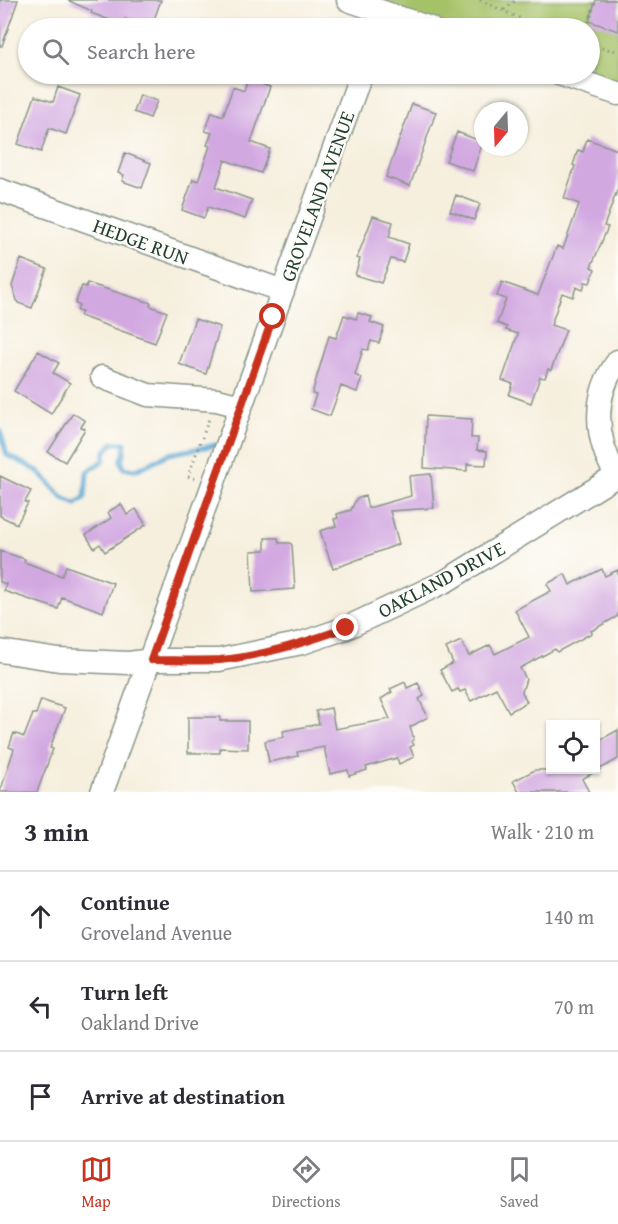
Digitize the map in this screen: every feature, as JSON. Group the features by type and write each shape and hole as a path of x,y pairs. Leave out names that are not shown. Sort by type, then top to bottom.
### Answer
{"street":[{"path":"348,0 377,18"},
{"name":"GROVELAND AVENUE","path":"102,792 357,84"},
{"path":"588,84 618,94"},
{"name":"HEDGE RUN","path":"0,190 283,291"},
{"path":"617,475 610,465 601,439 598,408 603,385 618,361"},
{"path":"102,377 148,394 217,400 241,406"},
{"name":"OAKLAND DRIVE","path":"0,651 59,660 129,663 151,660 219,660 243,657 302,643 346,628 446,581 617,475"}],"path":[{"path":"480,0 519,18"},
{"path":"503,11 516,0"},
{"path":"590,18 596,0"},
{"path":"600,48 618,51"},
{"path":"188,476 210,416"}],"green space":[{"path":"361,0 618,0 618,91 600,80 600,18 412,18"}],"building":[{"path":"0,0 18,0 2,46 0,46"},
{"path":"67,0 161,0 155,18 104,18 91,13 92,11"},
{"path":"596,0 618,0 618,31 600,25 600,18 590,18"},
{"path":"246,84 262,84 270,87 251,142 270,149 261,173 225,160 216,187 252,200 245,219 208,207 204,218 182,210 193,179 198,181 210,146 207,145 212,133 205,131 212,112 223,116 233,87 244,91"},
{"path":"58,87 80,95 66,134 49,128 41,152 18,144 35,96 53,102"},
{"path":"140,95 157,101 150,118 134,112"},
{"path":"412,104 436,112 410,186 386,177"},
{"path":"457,132 474,139 474,156 478,156 473,171 446,161"},
{"path":"587,139 618,150 618,188 604,226 608,227 591,267 595,269 590,283 585,282 583,290 576,287 573,297 562,293 551,325 566,330 551,370 548,369 545,378 540,377 531,403 509,395 513,384 502,380 518,334 506,330 507,327 497,323 506,299 497,296 502,282 538,295 557,246 563,249 579,204 564,198 578,150 583,152"},
{"path":"125,153 151,163 142,188 122,181 124,175 118,173"},
{"path":"456,195 480,204 474,220 450,211"},
{"path":"373,216 393,222 389,237 409,244 403,262 391,259 381,283 355,275 360,259 357,258"},
{"path":"21,259 47,269 32,308 18,303 12,286"},
{"path":"87,283 151,303 150,306 167,312 155,343 80,316 82,312 77,311 79,305 75,304 82,286 86,287"},
{"path":"358,313 372,317 370,322 384,327 379,343 371,341 368,350 363,349 355,375 362,378 357,392 341,386 330,416 311,409 316,395 312,394 329,336 336,338 344,315 356,319"},
{"path":"195,319 220,327 206,374 179,364"},
{"path":"38,351 59,363 53,373 70,383 51,414 14,391"},
{"path":"73,413 85,421 81,427 85,429 65,462 48,452"},
{"path":"426,416 472,419 471,438 478,438 477,450 487,451 486,465 467,464 467,471 424,468"},
{"path":"431,474 434,508 390,511 399,544 333,569 320,531 336,526 334,519 338,518 337,514 351,510 356,499 365,496 368,508 411,496 409,476"},
{"path":"0,476 31,491 25,502 28,503 17,524 0,516"},
{"path":"121,504 127,515 136,509 146,525 105,552 100,544 94,548 86,535 111,518 108,512"},
{"path":"265,538 278,538 279,543 292,545 295,589 253,592 251,551 265,550"},
{"path":"0,551 25,559 24,562 62,576 66,566 113,583 103,612 62,597 58,609 4,591 6,584 0,582"},
{"path":"602,569 605,576 618,570 618,616 557,652 555,649 520,668 526,679 522,692 527,702 509,712 496,688 471,701 465,690 460,692 458,689 452,692 440,670 453,663 446,648 461,641 469,656 490,645 495,654 529,637 515,610 551,591 547,584 565,574 570,585"},
{"path":"405,682 407,688 418,683 424,696 419,699 428,717 410,727 414,745 410,747 414,757 399,764 397,758 366,767 367,770 349,776 348,770 330,774 324,747 297,752 298,756 269,762 265,741 284,737 283,731 319,724 316,711 331,708 335,729 390,719 381,699 392,692 390,689"},
{"path":"41,700 65,708 37,792 0,792 14,749 9,747 14,733 24,737"},
{"path":"188,717 220,717 220,721 248,721 248,749 220,748 220,753 188,753"},
{"path":"618,730 618,759 600,769 600,740"},
{"path":"535,770 546,770 546,774 591,774 582,779 589,792 519,792 513,781"}],"waterway":[{"path":"0,430 7,455 38,471 63,498 76,504 85,497 87,472 104,460 105,452 113,443 125,443 121,461 124,468 136,470 169,454 216,445"}],"route":[{"path":"273,317 151,660 219,660 243,657 302,643 346,628"}]}
